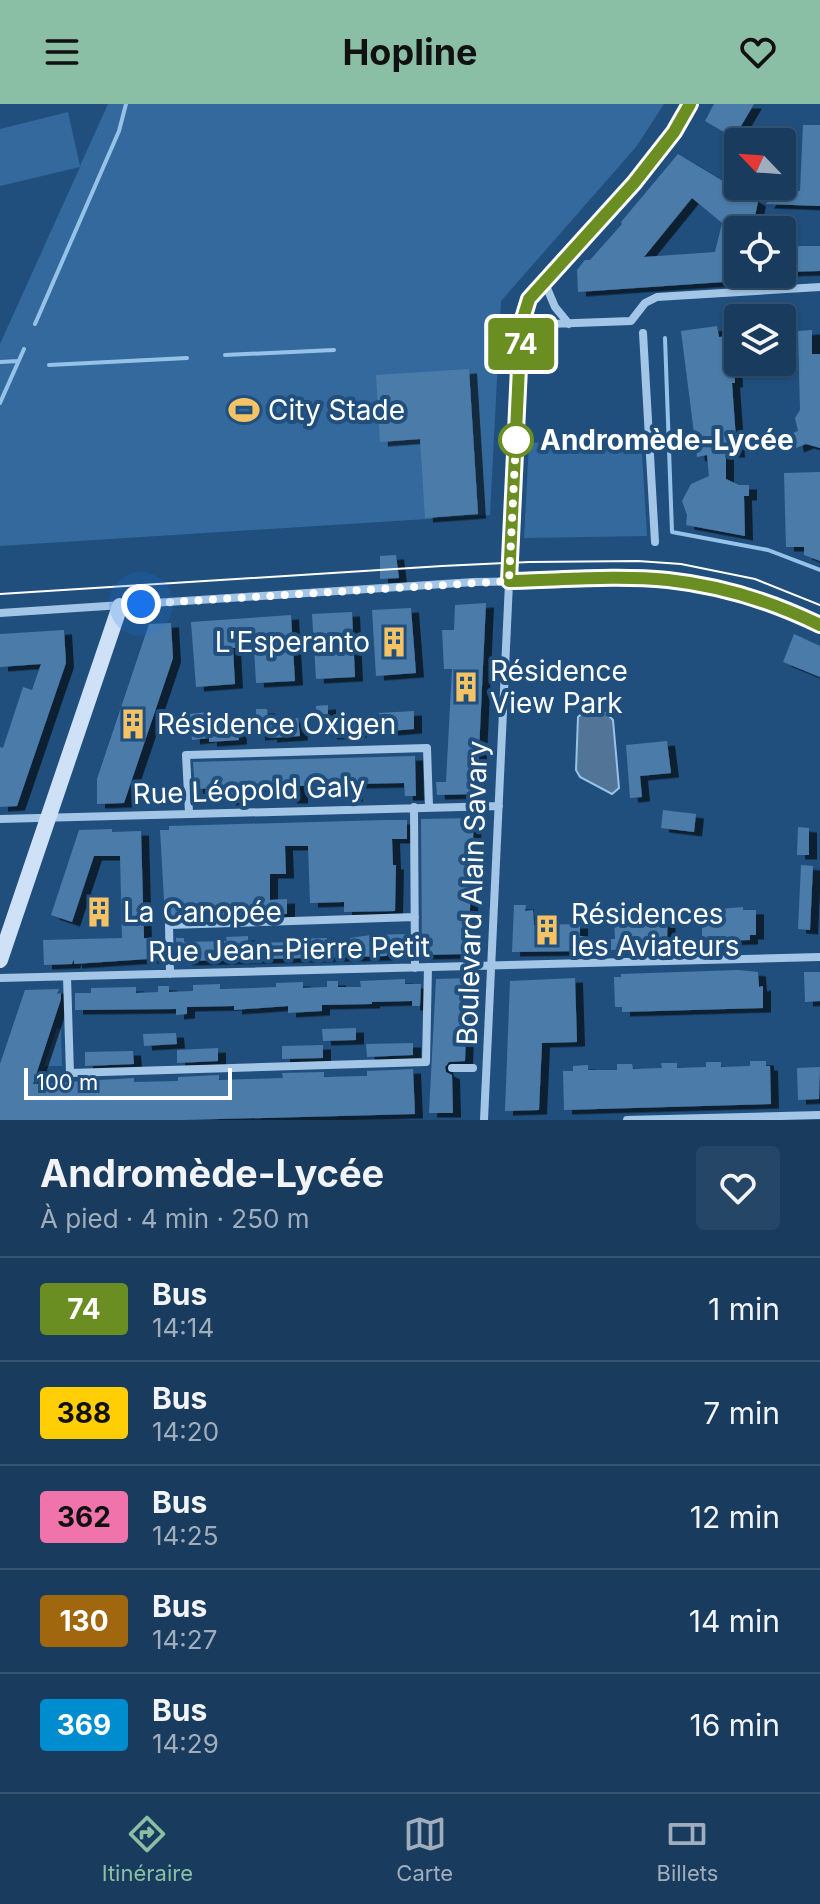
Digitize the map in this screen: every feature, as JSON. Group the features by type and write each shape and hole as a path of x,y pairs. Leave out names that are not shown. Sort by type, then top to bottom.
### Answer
{"street":[{"name":"Boulevard Alain Savary","path":"484,1120 521,325 529,299 634,183 674,132 690,104"},
{"path":"544,281 555,307 569,324"},
{"path":"521,325 631,321 645,303 657,297 820,287"},
{"path":"643,333 655,542"},
{"path":"0,613 509,581 636,579 692,583 755,597 820,625"},
{"path":"0,960 120,606"},
{"path":"189,813 186,755 427,748 429,807"},
{"name":"Rue Léopold Galy","path":"0,819 499,806"},
{"path":"414,807 415,968"},
{"path":"170,974 169,925 415,917"},
{"name":"Rue Jean-Pierre Petit","path":"0,978 820,957"},
{"path":"67,977 70,1073 426,1062 428,967"},
{"path":"452,1068 473,1068"},
{"path":"627,1120 820,1115"}],"shaded area":[{"path":"108,104 664,104 636,147 501,301 490,515 0,546 0,344 80,167 0,186 0,129 68,112 80,166"},
{"path":"641,437 647,536 524,538 529,443"},
{"path":"584,712 606,713 613,720 619,788 612,794 580,777 576,770 578,717"},
{"path":"57,1028 61,1029 62,1066 44,1066"}],"building":[{"path":"714,104 754,104 740,128 724,128 724,132 705,121"},
{"path":"803,125 820,125 820,206 766,204 769,200 796,200 796,191 800,191"},
{"path":"678,154 724,182 724,200 758,202 755,216 724,216 724,282 578,292 577,270 622,224","holes":["692,198 722,223 715,252 644,257"]},
{"path":"820,246 820,271 796,272 796,247"},
{"path":"717,326 719,337 724,337 724,376 735,376 735,383 732,383 737,453 726,453 726,479 739,485 749,485 749,496 744,496 745,536 686,525 687,515 682,501 691,484 709,476 707,455 697,457 681,331"},
{"path":"812,330 812,354 820,354 820,448 806,444 796,448 793,433 798,431 795,418 800,410 798,331"},
{"path":"469,369 478,514 425,518 420,439 380,442 376,375"},
{"path":"820,472 820,561 804,555 804,547 786,547 784,473"},
{"path":"396,555 399,578 380,579 380,556"},
{"name":"Résidence View Park","path":"486,603 477,794 437,795 436,782 446,782 452,669 444,669 442,630 454,630 455,605"},
{"name":"L'Esperanto","path":"411,608 416,673 376,676 372,610"},
{"path":"352,612 355,677 316,679 312,614"},
{"path":"291,615 295,681 256,683 254,647 233,648 235,684 196,687 191,622"},
{"name":"Résidence Oxigen","path":"171,623 173,658 124,803 97,804 97,779 149,624"},
{"path":"64,630 66,663 17,806 0,807 0,747 3,748 23,687 32,690 41,664 0,667 0,634"},
{"path":"794,634 820,646 820,677 783,662"},
{"path":"328,705 328,717 358,715 359,733 329,735 329,731 317,732 316,706"},
{"path":"256,709 267,709 268,720 298,718 300,736 257,736"},
{"path":"414,711 414,729 390,731 389,727 379,728 379,713"},
{"path":"207,712 208,724 238,722 239,740 192,740 190,714"},
{"path":"667,741 671,773 640,776 642,797 630,798 626,745"},
{"path":"415,756 416,796 405,796 404,783 354,784 355,797 344,798 343,785 300,786 300,799 289,799 289,786 239,788 239,800 228,801 228,788 195,789 193,762"},
{"path":"663,810 696,814 694,832 661,828"},
{"path":"474,818 468,954 422,955 421,819"},
{"path":"407,820 407,839 392,839 393,865 396,865 395,911 344,912 344,902 310,903 308,846 285,846 286,874 270,874 270,900 287,899 287,914 165,917 160,830 169,830 169,826"},
{"path":"798,827 809,828 809,855 797,855"},
{"path":"112,829 112,832 141,831 144,938 162,939 163,958 74,964 74,959 72,964 44,965 43,940 122,938 120,856 94,856 72,922 51,915 79,830"},
{"path":"801,865 813,866 810,930 798,929"},
{"name":"Résidences les Aviateurs","path":"514,905 526,905 525,911 533,910 534,925 580,924 580,936 585,936 585,951 512,952"},
{"path":"743,907 743,910 756,910 756,935 750,935 750,940 721,941 721,947 699,948 702,915 708,915 708,910"},
{"path":"620,912 668,912 667,942 634,943 634,949 611,950 611,939 615,939 614,917 620,917"},
{"path":"408,934 408,951 387,952 387,956 184,961 184,958 177,958 176,938 184,938 184,942 227,941 226,937 248,936 248,943 327,938 327,941 350,940 371,935"},
{"path":"758,972 759,987 763,986 763,1008 622,1012 622,1007 615,1007 614,977 621,977 621,974"},
{"path":"804,972 820,972 820,1001 805,1002"},
{"path":"468,978 465,1061 449,1062 445,1067 446,1072 452,1075 453,1113 429,1113 436,979"},
{"path":"575,978 577,1042 542,1043 539,1110 505,1111 510,981"},
{"path":"405,979 405,984 421,984 420,1006 412,1006 412,1001 372,1002 322,1005 322,1011 288,1013 288,1006 234,1010 234,1006 187,1007 187,1014 176,1015 176,1009 75,1010 75,993 91,993 91,988 136,987 136,993 158,992 158,986 169,986 169,992 193,991 193,985 220,984 220,989 276,987 276,983 303,982 303,988 327,987 327,981 338,981 338,987 361,987 360,981"},
{"path":"59,989 57,994 61,993 61,999 33,1084 134,1078 134,1082 178,1081 178,1077 219,1075 219,1080 283,1078 282,1073 324,1072 324,1077 367,1076 367,1071 413,1069 415,1114 183,1120 0,1120 0,1064 25,990"},
{"path":"356,1028 356,1040 323,1041 322,1029"},
{"path":"176,1033 177,1044 144,1046 143,1034"},
{"path":"413,1043 413,1055 367,1057 366,1044"},
{"path":"323,1045 323,1058 282,1059 282,1046"},
{"path":"218,1048 218,1061 177,1063 177,1050"},
{"path":"133,1051 134,1064 85,1066 85,1052"},
{"path":"750,1061 766,1061 766,1066 770,1066 771,1104 564,1110 563,1071 573,1071 573,1066 588,1065 588,1070 617,1070 617,1064 632,1064 633,1069 662,1068 661,1063 677,1063 677,1068 706,1067 706,1062 721,1062 721,1067 750,1066"},
{"path":"820,1067 819,1099 798,1100 797,1068"}],"waterway":[{"path":"35,324 119,131 126,104"},
{"path":"665,338 672,532 768,550 820,570"},
{"path":"0,403 24,349"},
{"path":"225,355 334,350"},
{"path":"49,365 187,358"},
{"path":"0,362 18,361"}],"tram line":[{"path":"0,594 442,566 638,561 681,564 755,579 820,605"}],"bus line":[{"name":"74","path":"690,104 674,132 634,183 551,272 529,299 524,312 509,581 607,579 692,583 755,597 820,625"}],"place":[{"name":"City Stade","path":"244,410"},
{"name":"Andromède-Lycée","path":"516,440"},
{"name":"L'Esperanto","path":"394,642"},
{"name":"Résidence View Park","path":"466,687"},
{"name":"Résidence Oxigen","path":"133,724"},
{"name":"La Canopée","path":"99,912"},
{"name":"Résidences les Aviateurs","path":"547,930"}],"route":[{"path":"141,604 509,581 516,440"}]}
